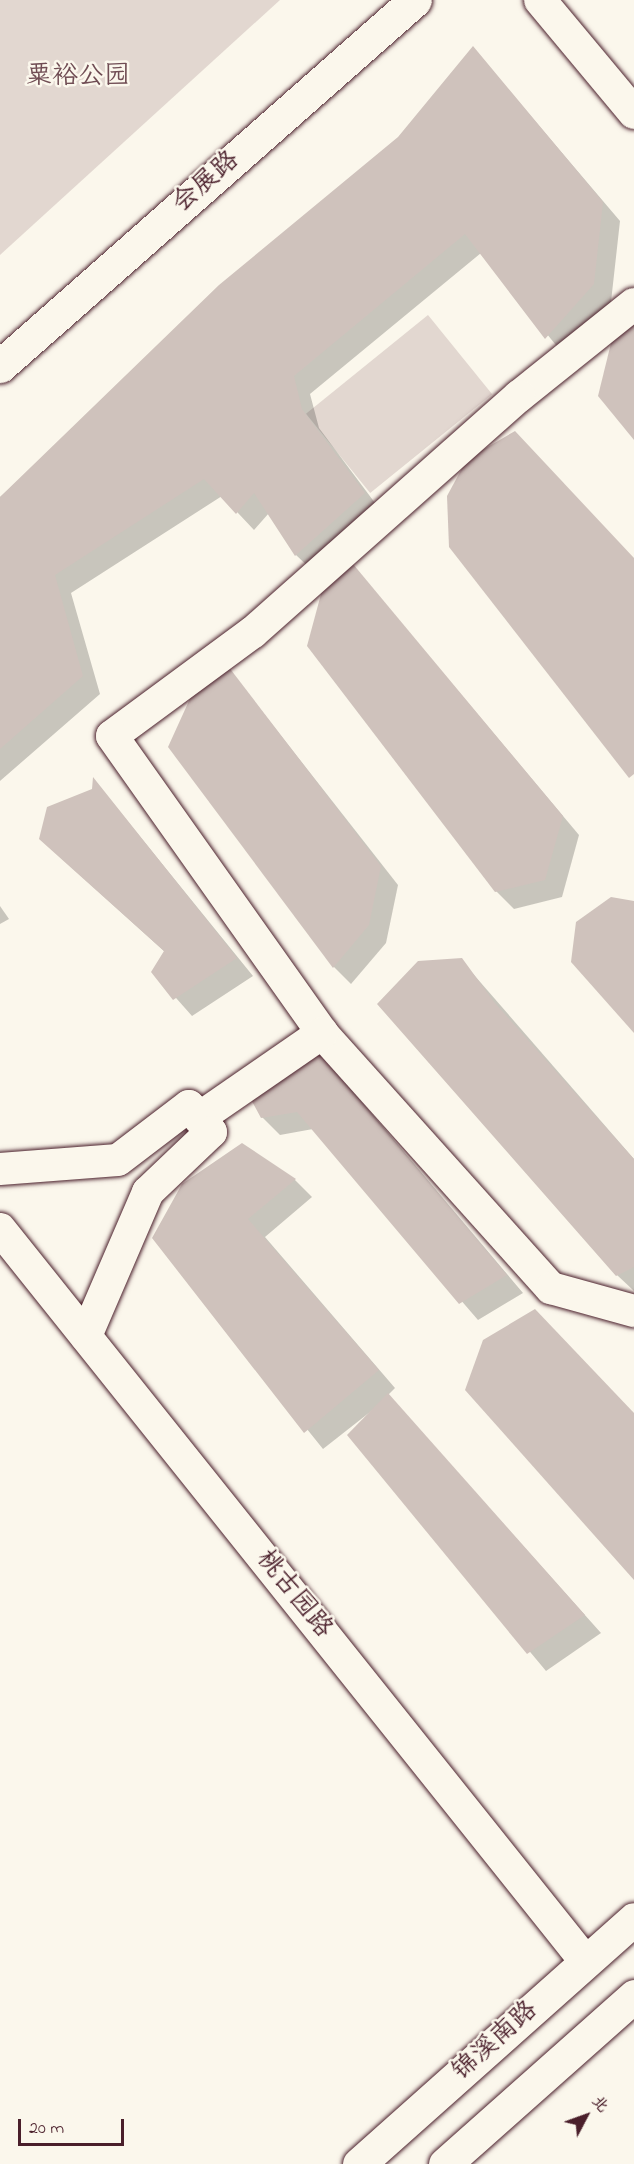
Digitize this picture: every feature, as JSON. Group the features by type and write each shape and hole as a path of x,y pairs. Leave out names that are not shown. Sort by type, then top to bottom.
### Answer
{"main road":[{"name":"会展路","path":"0,366 415,0"},
{"name":"锦溪南路","path":"359,2164 634,1919"},
{"path":"445,2164 630,2008"}],"street":[{"path":"540,0 634,113"},
{"path":"634,304 519,396 253,632 112,736 322,1033 551,1288 634,1311"},
{"path":"199,1119 322,1033"},
{"path":"0,1169 118,1160 189,1106 211,1132 148,1192 86,1336"},
{"name":"桃古园路","path":"0,1229 586,1962"}],"green space":[{"name":"粟裕公园","path":"0,0 280,0 0,255"},
{"path":"428,315 492,394 370,493 306,414"}],"building":[{"path":"473,46 603,202 594,284 545,339 465,234 294,376 302,409 365,493 295,556 254,493 236,514 204,479 55,575 83,676 0,749 0,497 219,285 398,137"},
{"path":"634,318 634,440 598,396 613,335"},
{"path":"515,431 634,558 634,774 629,778 449,547 447,496 467,459"},
{"path":"353,564 563,816 545,880 495,892 307,646 324,583"},
{"path":"228,666 381,866 369,925 333,968 168,747 193,692"},
{"path":"93,777 237,958 173,1000 151,972 164,951 39,839 47,807 92,789"},
{"path":"611,897 634,901 634,1033 571,962 576,922"},
{"path":"462,958 494,1002 634,1159 634,1267 616,1276 377,1004 418,961"},
{"path":"318,1051 507,1275 459,1304 297,1112 261,1118 248,1094"},
{"path":"242,1143 296,1179 248,1219 379,1370 304,1433 152,1238 182,1184"},
{"path":"535,1309 634,1413 634,1580 465,1390 483,1340"},
{"path":"388,1393 585,1615 527,1654 347,1435"}]}
